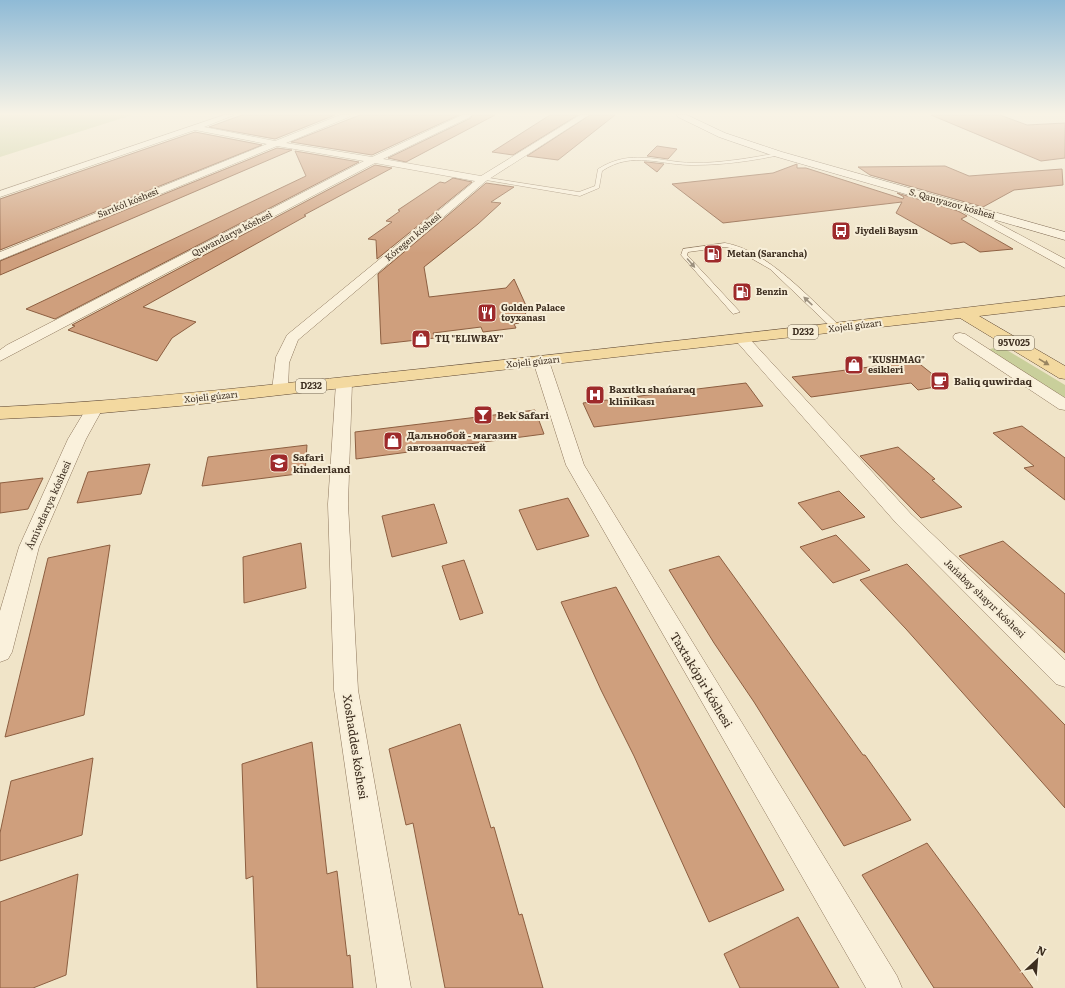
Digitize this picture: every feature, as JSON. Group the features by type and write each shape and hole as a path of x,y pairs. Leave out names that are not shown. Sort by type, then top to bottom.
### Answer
{"main road":[{"name":"Xojeli gúzarı","path":"0,413 95,408 280,390 742,340 1065,301"},
{"name":"95V025","path":"984,310 1065,357"},
{"name":"95V025","path":"963,313 1065,374"}],"street":[{"path":"0,194 95,161"},
{"name":"Sarıkól kóshesi","path":"0,256 232,161"},
{"name":"Quwandarya kóshesi","path":"0,357 12,348 372,161"},
{"path":"380,161 483,179"},
{"name":"Kóregen kóshesi","path":"280,390 281,364 292,338 483,179 512,161"},
{"name":"S. Qanıyazov kóshesi","path":"803,161 1065,236"},
{"path":"962,207 1065,264"},
{"path":"960,338 1065,404"},
{"name":"Jańabay shayır kóshesi","path":"742,340 904,519 1065,676"},
{"name":"Taxtakópir kóshesi","path":"541,361 575,465 884,988"},
{"name":"Xoshaddes kóshesi","path":"344,383 338,504 346,690 394,988"},
{"name":"Ámiwdarıya kóshesi","path":"0,652 29,547 77,439 95,408"}],"lane":[{"path":"483,179 580,194 597,187 600,170 609,162 615,161"},
{"path":"665,161 690,164 734,161"},
{"path":"736,312 684,255 685,250 725,245 737,247 772,268 837,328"}],"green space":[{"path":"1000,346 1065,385 1065,399 987,350"}],"building":[{"path":"110,161 222,161 0,250 0,199"},
{"path":"245,161 266,161 0,275 0,261"},
{"path":"299,161 359,162 55,319 26,309 306,176"},
{"path":"644,162 647,162 664,164 657,172"},
{"path":"797,164 797,168 806,168 903,199 904,197 897,193 958,211 967,216 961,219 1013,249 980,252 964,242 951,244 896,213 902,202 723,223 672,184 773,173"},
{"path":"375,165 392,168 304,215 306,216 143,307 196,322 172,338 157,361 68,330 75,326 72,325"},
{"path":"945,166 969,176 1062,169 1063,185 1014,190 983,207 870,175 858,167"},
{"path":"453,178 472,182 377,259 376,240 368,239 392,222 386,221 400,211 398,210 440,182 445,183"},
{"path":"486,183 514,187 491,202 501,203 478,224 424,267 429,297 506,288 514,279 528,310 519,323 514,324 516,328 483,332 481,327 433,333 435,338 381,344 378,274"},
{"path":"916,361 946,385 918,390 911,383 811,397 792,377"},
{"path":"746,383 763,406 594,427 583,403"},
{"path":"535,410 544,434 356,459 355,432"},
{"path":"1022,426 1065,458 1065,500 1024,468 1034,466 993,433"},
{"path":"307,445 305,473 202,486 208,457"},
{"path":"898,447 935,479 932,480 962,507 921,518 860,456"},
{"path":"150,464 141,494 77,503 88,472"},
{"path":"43,478 28,509 0,513 0,483"},
{"path":"839,491 865,517 822,530 798,503"},
{"path":"568,498 589,536 537,550 519,510"},
{"path":"434,504 447,543 392,557 382,516"},
{"path":"836,535 870,570 833,583 800,547"},
{"path":"1003,541 1065,594 1065,653 959,556"},
{"path":"301,543 306,588 244,603 243,557"},
{"path":"110,545 84,715 5,737 48,558"},
{"path":"719,556 911,820 844,846 669,570"},
{"path":"464,560 483,613 460,620 442,566"},
{"path":"907,564 1065,725 1065,808 906,629 860,580"},
{"path":"616,587 784,890 709,922 634,756 601,690 561,602"},
{"path":"460,724 491,828 494,827 519,915 522,914 543,988 445,988 413,823 406,825 389,749"},
{"path":"312,742 327,874 337,871 347,956 350,955 353,988 257,988 253,876 246,879 242,764"},
{"path":"93,758 82,835 0,861 0,833 11,781"},
{"path":"927,843 1033,988 934,988 862,875"},
{"path":"78,874 66,975 33,988 0,988 0,902"},
{"path":"798,917 839,988 740,988 724,954"}],"place":[{"name":"Jiydeli Baysın","path":"841,231"},
{"name":"Metan (Sarancha)","path":"713,254"},
{"name":"Benzin","path":"742,292"},
{"name":"Golden Palace toyxanası","path":"487,313"},
{"name":"ТЦ \"ELIWBAY\"","path":"421,339"},
{"name":"\"KUSHMAG\" esikleri","path":"854,365"},
{"name":"Baliq quwirdaq","path":"940,381"},
{"name":"Baxıtkı shańaraq klinikası","path":"595,395"},
{"name":"Bek Safari","path":"483,415"},
{"name":"Дальнобой - магазин автозапчастей","path":"393,441"},
{"name":"Safari kinderland","path":"279,463"}]}
